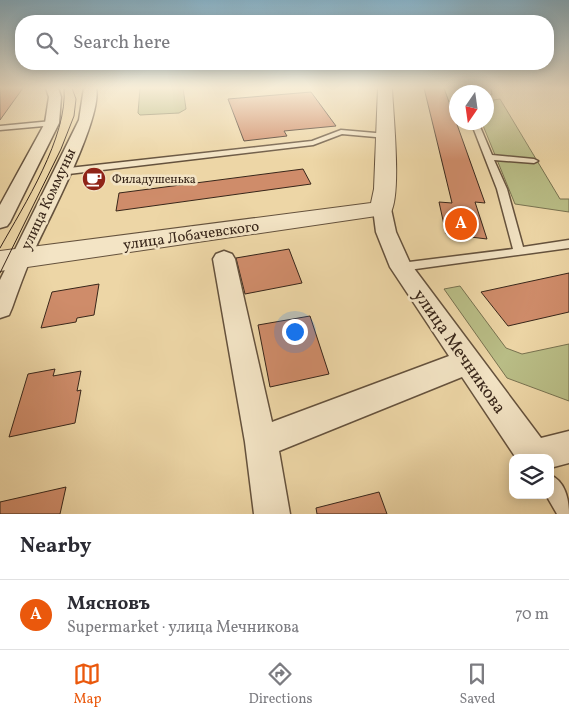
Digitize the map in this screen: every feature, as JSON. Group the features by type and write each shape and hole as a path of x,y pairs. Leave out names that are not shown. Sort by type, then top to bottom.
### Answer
{"street":[{"name":"улица Коммуны","path":"0,222 52,122 53,112"},
{"name":"улица Коммуны","path":"0,308 10,259 40,221 60,172 86,120 87,112"},
{"path":"382,209 385,189 385,112"},
{"name":"улица Лобачевского","path":"10,259 382,209"},
{"name":"улица Мечникова","path":"382,209 386,232 401,267 532,454"},
{"name":"улица Лобачевского","path":"224,259 261,442 272,514"},
{"path":"261,442 468,362"},
{"name":"улица Мечникова","path":"544,454 569,447"}],"lane":[{"path":"0,128 52,122"},
{"path":"477,130 502,189 520,252"},
{"path":"60,172 313,142 341,132 386,136"},
{"path":"488,157 534,162"},
{"path":"401,267 569,244"},
{"path":"554,491 568,514"}],"green space":[{"path":"138,112 181,112 140,115"},
{"path":"494,112 508,112 560,199 569,199 569,212 515,204 485,130 494,130"},
{"path":"460,286 506,348 522,354 569,344 569,401 507,378 444,289"}],"building":[{"path":"0,112 6,112 0,120"},
{"path":"233,112 326,112 336,126 284,131 287,136 244,141"},
{"path":"430,112 449,112 449,130 459,130 485,203 475,202 487,239 446,234 439,202 452,203"},
{"path":"303,169 311,184 116,211 119,193"},
{"path":"289,249 302,283 245,294 236,258"},
{"path":"569,273 569,312 508,326 481,292"},
{"path":"99,284 94,315 77,318 76,322 41,328 52,292"},
{"path":"310,316 329,374 270,387 258,325"},
{"path":"55,369 53,376 81,371 77,391 81,390 75,423 9,437 28,374"},
{"path":"66,487 60,514 0,514 0,502"},
{"path":"379,492 387,514 317,514 316,508"}],"tram line":[{"path":"0,248 32,191 52,149 62,112"},
{"path":"0,273 61,149 74,112"}],"place":[{"name":"Филадушенька","path":"94,179"},
{"name":"Мясновъ","path":"461,224"}]}
